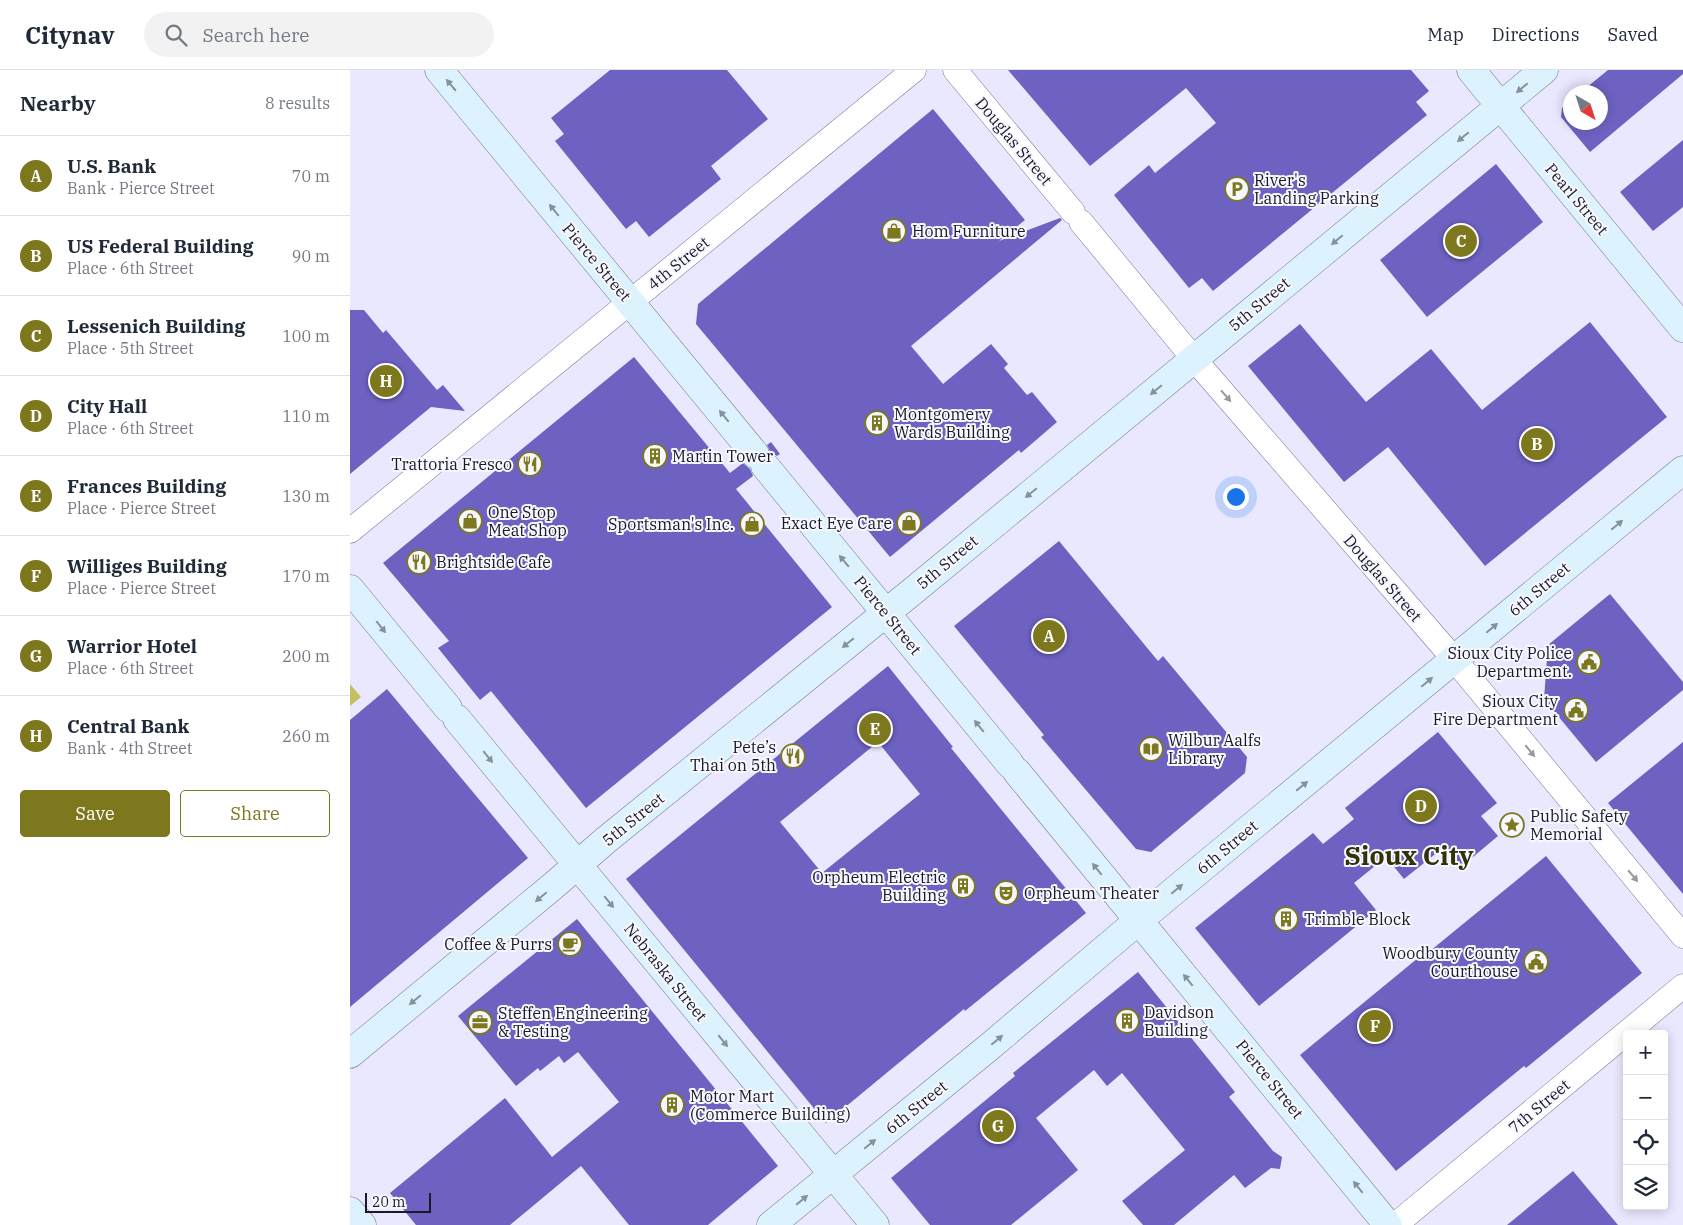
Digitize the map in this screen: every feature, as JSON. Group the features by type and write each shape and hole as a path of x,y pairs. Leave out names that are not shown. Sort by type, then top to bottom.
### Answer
{"main road":[{"name":"Pierce Street","path":"438,70 886,612 1388,1225"},
{"name":"Pearl Street","path":"1471,70 1683,328"},
{"name":"5th Street","path":"350,1054 1544,70"},
{"name":"6th Street","path":"771,1225 988,1048 1139,920 1683,470"},
{"name":"Nebraska Street","path":"350,589 875,1225"},
{"path":"350,1211 362,1225"}],"street":[{"name":"4th Street","path":"350,531 914,70"},
{"name":"Douglas Street","path":"955,70 1194,359 1454,660 1683,936"},
{"name":"7th Street","path":"1395,1225 1683,986"}],"shaded area":[{"path":"350,684 361,697 350,706"}],"building":[{"path":"610,70 727,70 768,119 711,166 721,179 649,237 636,221 626,229 555,141 564,134 551,118"},
{"name":"River's Landing Parking","path":"1008,70 1411,70 1429,91 1416,102 1427,115 1213,291 1202,278 1189,288 1114,195 1149,165 1155,173 1216,123 1186,88 1090,166"},
{"path":"1608,70 1683,70 1683,74 1590,152 1572,130 1608,130 1608,85 1590,85"},
{"path":"1563,107 1563,119 1561,117"},
{"path":"933,109 1025,220 999,241 1060,218 1062,220 911,346 943,384 991,344 1008,364 1004,368 1027,395 1032,392 1057,422 1021,453 1019,450 890,557 696,324 698,304"},
{"path":"1683,140 1683,207 1653,231 1620,192"},
{"path":"1496,164 1543,222 1427,317 1380,260"},
{"path":"350,310 364,310 383,333 386,330 437,390 443,385 465,411 431,407 350,474"},
{"path":"1590,322 1667,417 1485,566 1388,447 1344,482 1248,366 1300,324 1366,402 1431,349 1482,410"},
{"path":"634,357 730,473 743,463 750,469 753,476 736,489 832,607 586,808 491,691 480,700 438,648 449,641 383,563"},
{"path":"771,442 780,454 777,456 770,451 767,445"},
{"path":"1059,541 1158,661 1163,656 1247,757 1245,773 1151,852 1136,849 1041,737 1044,735 954,626"},
{"path":"1610,594 1683,682 1683,690 1596,762 1544,699 1548,645"},
{"path":"888,666 953,747 951,748 1086,913 965,1011 964,1009 826,1123 626,879","holes":["878,742 920,794 822,873 780,822"]},
{"path":"387,689 528,858 350,1007 350,720"},
{"path":"1438,732 1497,803 1481,816 1498,836 1461,867 1444,847 1404,879 1386,857 1354,883 1376,910 1259,1006 1195,928 1313,833 1323,844 1354,819 1345,808"},
{"path":"1683,742 1683,894 1608,803"},
{"path":"1546,856 1642,973 1526,1068 1524,1066 1396,1171 1300,1055"},
{"path":"577,919 778,1166 708,1225 629,1225 581,1166 510,1225 416,1225 390,1193 505,1098 552,1157 619,1102 578,1052 564,1063 559,1056 540,1071 538,1068 516,1086 458,1016"},
{"path":"1138,972 1235,1092 1229,1097 1273,1151 1282,1157 1280,1169 1271,1168 1245,1188 1234,1175 1174,1225 1143,1225 1122,1201 1185,1150 1122,1073 1107,1086 1094,1070 1036,1118 1078,1170 1011,1225 930,1225 891,1178 1015,1076 1013,1073"},
{"path":"1573,1171 1618,1225 1507,1225"}],"place":[{"name":"River's Landing Parking","path":"1237,189"},
{"name":"Hom Furniture","path":"894,231"},
{"name":"Lessenich Building","path":"1461,241"},
{"name":"Central Bank","path":"386,381"},
{"name":"Montgomery Wards Building","path":"877,423"},
{"name":"US Federal Building","path":"1537,444"},
{"name":"Martin Tower","path":"655,456"},
{"name":"Trattoria Fresco","path":"530,464"},
{"name":"One Stop Meat Shop","path":"470,521"},
{"name":"Exact Eye Care","path":"909,523"},
{"name":"Sportsman's Inc.","path":"752,524"},
{"name":"Brightside Cafe","path":"419,562"},
{"name":"U.S. Bank","path":"1049,636"},
{"name":"Sioux City Police Department.","path":"1589,662"},
{"name":"Sioux City Fire Department","path":"1576,710"},
{"name":"Frances Building","path":"875,729"},
{"name":"Wilbur Aalfs Library","path":"1151,749"},
{"name":"Pete’s Thai on 5th","path":"793,756"},
{"name":"City Hall","path":"1421,806"},
{"name":"Public Safety Memorial","path":"1512,825"},
{"name":"Orpheum Electric Building","path":"963,886"},
{"name":"Orpheum Theater","path":"1006,893"},
{"name":"Trimble Block","path":"1286,919"},
{"name":"Coffee & Purrs","path":"570,944"},
{"name":"Woodbury County Courthouse","path":"1536,962"},
{"name":"Davidson Building","path":"1127,1021"},
{"name":"Steffen Engineering & Testing","path":"480,1022"},
{"name":"Williges Building","path":"1375,1026"},
{"name":"Motor Mart (Commerce Building)","path":"672,1105"},
{"name":"Warrior Hotel","path":"998,1126"}],"district":[{"name":"Sioux City","path":"1409,855"}]}
